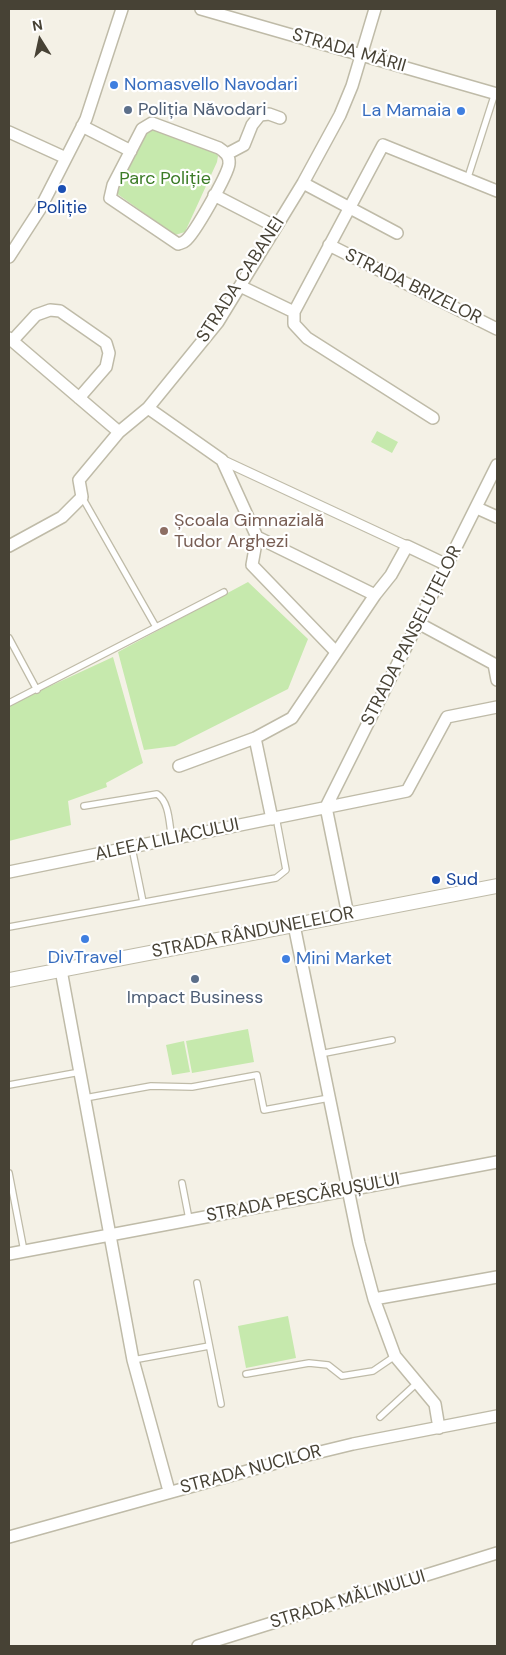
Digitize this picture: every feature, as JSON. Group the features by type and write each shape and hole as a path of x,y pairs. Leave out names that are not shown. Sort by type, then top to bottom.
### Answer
{"street":[{"path":"9,257 40,209 82,126 122,9"},
{"name":"STRADA MĂRII","path":"200,9 496,93"},
{"name":"STRADA CABANEI","path":"82,497 79,480 119,432 148,408 218,322 303,183 340,114 375,9"},
{"path":"227,154 244,146 252,125 260,115 269,114 280,118"},
{"path":"152,123 219,148 227,154 229,166 214,195 189,237 184,242 178,244 110,198 111,191 131,151 142,129 152,123"},
{"path":"82,126 131,151"},
{"path":"9,132 66,158"},
{"name":"STRADA BRIZELOR","path":"294,312 383,145 468,177"},
{"path":"468,177 497,191"},
{"path":"303,183 397,233"},
{"path":"214,195 276,227"},
{"name":"STRADA BRIZELOR","path":"329,245 497,328"},
{"path":"240,286 294,312 294,324 307,338 433,418"},
{"path":"79,398 106,367 109,354 106,343 60,311 50,310 36,315 11,339 79,398 119,432"},
{"path":"148,408 222,460 447,565"},
{"path":"222,460 257,537 252,565 336,652"},
{"name":"STRADA PANSELUȚELOR","path":"326,807 497,465"},
{"path":"9,546 62,517 82,497"},
{"path":"477,508 497,517"},
{"path":"257,537 375,595"},
{"path":"179,766 255,738 292,718 375,595 391,575 407,546"},
{"path":"418,623 496,661 497,680"},
{"name":"ALEEA LILIACULUI","path":"9,872 407,791 447,717 497,707"},
{"path":"255,738 274,818"},
{"path":"326,807 348,915"},
{"name":"STRADA RÂNDUNELELOR","path":"9,980 497,886"},
{"path":"294,925 348,1190 374,1299 395,1356 435,1404 439,1428"},
{"path":"61,970 133,1360 169,1492"},
{"name":"STRADA PESCĂRUȘULUI","path":"9,1254 497,1162"},
{"path":"374,1299 497,1277"},
{"name":"STRADA NUCILOR","path":"9,1537 169,1492 353,1444 497,1416"},
{"name":"STRADA MĂLINULUI","path":"198,1646 497,1554"}],"lane":[{"path":"468,177 496,93"},
{"path":"82,497 156,627"},
{"path":"9,703 224,592"},
{"path":"9,638 37,690"},
{"path":"84,806 156,794 162,797 166,804 172,839"},
{"path":"9,927 282,875 286,870 286,862 274,818"},
{"path":"132,848 143,902"},
{"path":"320,1054 392,1040"},
{"path":"9,1085 81,1072"},
{"path":"86,1098 151,1086 192,1087 257,1075 264,1110 329,1098"},
{"path":"9,1173 24,1251"},
{"path":"182,1183 189,1219"},
{"path":"197,1283 221,1404"},
{"path":"133,1360 209,1346"},
{"path":"246,1374 309,1363 328,1365 342,1376 373,1371 395,1356"},
{"path":"380,1417 417,1383"}],"green space":[{"name":"Parc Poliție","path":"150,127 214,151 218,156 185,232 175,235 116,193 115,188 145,130"},
{"path":"377,431 398,442 392,453 371,442"},
{"path":"248,582 308,639 288,689 175,746 144,750 118,652"},
{"path":"113,657 143,763 106,783 107,787 68,801 71,825 9,841 9,705"},
{"path":"248,1029 254,1062 192,1073 186,1041"},
{"path":"184,1041 190,1072 172,1075 166,1045"},
{"path":"288,1316 296,1358 246,1368 238,1326"}],"place":[{"name":"Nomasvello Navodari","path":"114,85"},
{"name":"Poliția Năvodari","path":"128,110"},
{"name":"La Mamaia","path":"461,111"},
{"name":"Poliție","path":"62,189"},
{"name":"Școala Gimnazială Tudor Arghezi","path":"164,531"},
{"name":"Sud","path":"436,880"},
{"name":"DivTravel","path":"85,939"},
{"name":"Mini Market","path":"286,959"},
{"name":"Impact Business","path":"195,979"}]}
